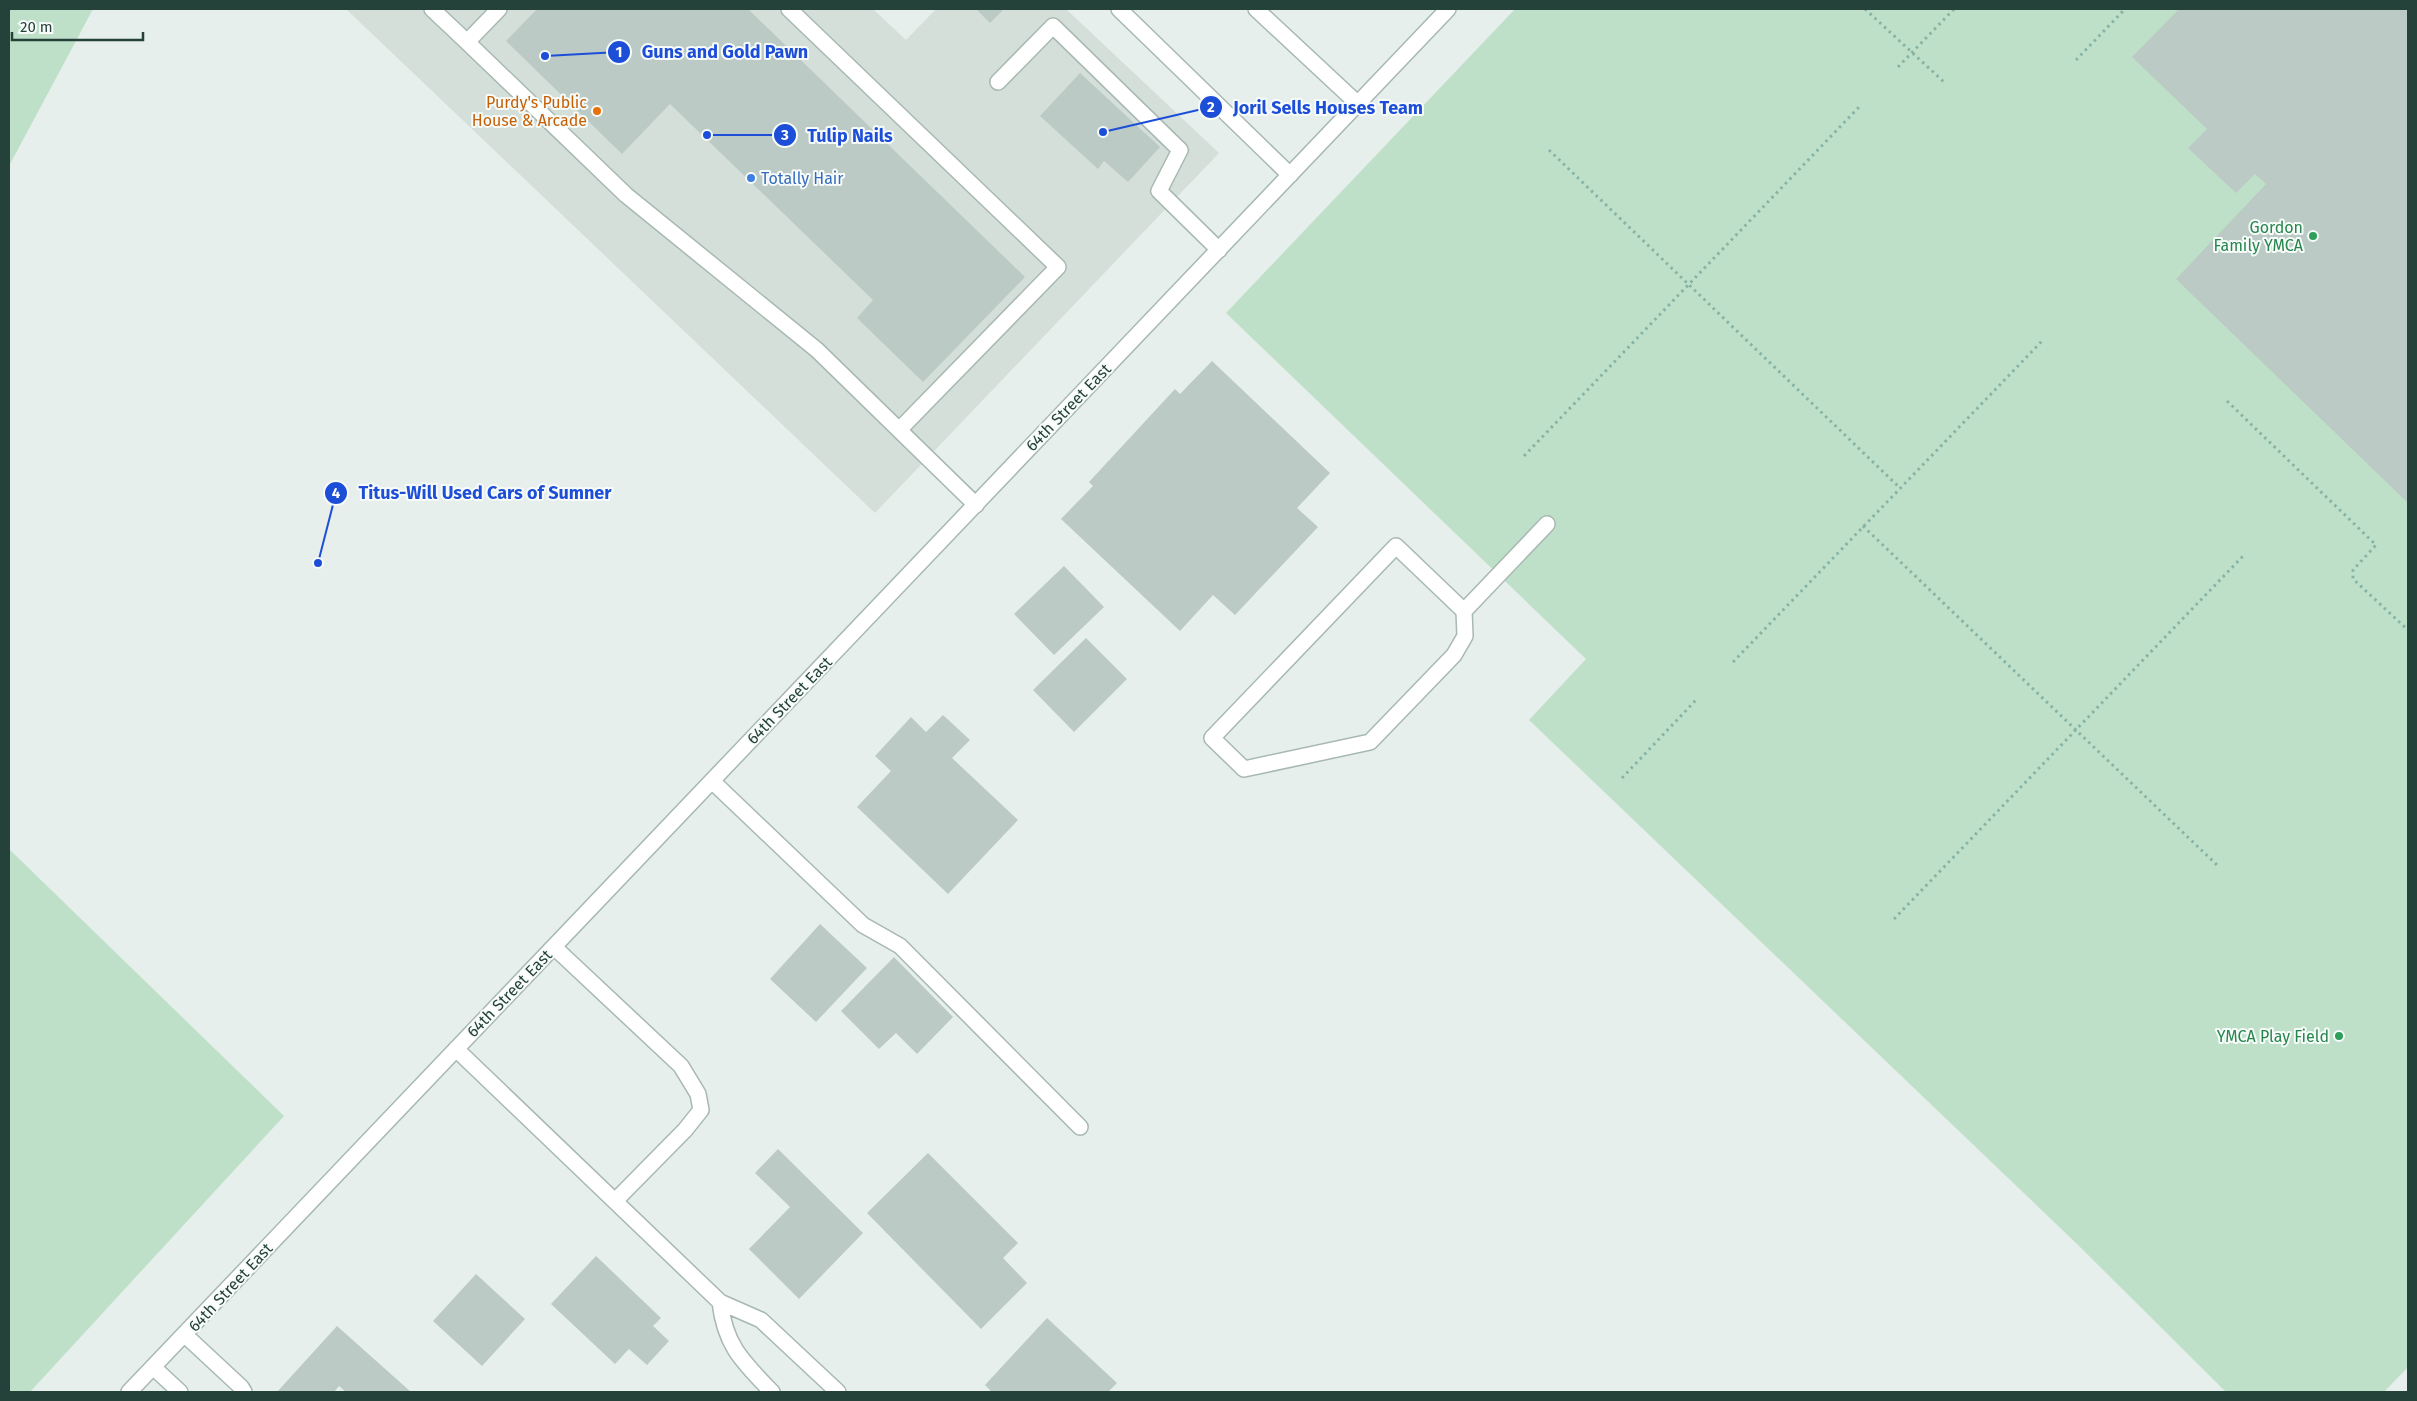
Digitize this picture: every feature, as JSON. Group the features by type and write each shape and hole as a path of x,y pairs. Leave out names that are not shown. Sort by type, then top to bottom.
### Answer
{"street":[{"path":"432,9 626,195 817,350 976,505"},
{"path":"467,42 499,9"},
{"path":"789,9 1058,267 898,430"},
{"path":"1120,9 1290,175"},
{"path":"1256,9 1358,104"},
{"name":"64th Street East","path":"129,1392 1448,9"},
{"path":"998,82 1052,26 1180,150 1159,191 1219,250"},
{"path":"1464,611 1396,546 1212,738 1244,769 1370,742 1454,655 1465,636 1464,611 1547,524"},
{"path":"712,781 863,925 900,946 1080,1127"},
{"path":"554,947 682,1066 698,1094 701,1110 685,1130 615,1201"},
{"path":"456,1049 720,1302 761,1320 838,1392"},
{"path":"720,1302 722,1318 728,1336 739,1358 772,1392"},
{"path":"186,1334 242,1386 244,1392"},
{"path":"153,1367 180,1392"}],"path":[{"path":"1865,9 1944,82"},
{"path":"1898,67 1954,9"},
{"path":"2076,60 2125,9"},
{"path":"1524,456 1860,106"},
{"path":"1549,150 1900,488"},
{"path":"1733,662 2043,340"},
{"path":"2227,401 2376,545 2352,570 2353,579 2408,630"},
{"path":"1863,526 2218,866"},
{"path":"1894,919 2244,555"},
{"path":"1622,778 1696,700"}],"shaded area":[{"path":"346,9 873,9 906,40 936,9 1066,9 1219,153 875,513"}],"green space":[{"path":"9,9 93,9 9,166"},
{"path":"1515,9 2408,9 2408,1367 2384,1392 2226,1392 2076,1243 1529,720 1586,659 1226,313"},
{"path":"9,849 284,1116 30,1392 9,1392"}],"building":[{"path":"537,9 748,9 1025,277 923,382 857,318 873,300 670,104 622,154 506,41"},
{"path":"976,9 1004,9 990,23"},
{"name":"Gordon Family YMCA","path":"2179,9 2408,9 2408,503 2176,279 2266,184 2255,174 2236,193 2188,148 2207,129 2132,57"},
{"path":"1080,73 1160,147 1128,182 1104,161 1098,169 1040,116"},
{"path":"1212,361 1330,473 1297,508 1318,527 1235,615 1213,595 1180,631 1061,519 1093,486 1089,482 1175,389 1180,394"},
{"path":"1064,566 1104,607 1054,655 1014,614"},
{"path":"1086,638 1127,679 1074,732 1033,690"},
{"path":"943,715 970,740 952,758 1018,820 948,894 857,807 891,771 875,756 911,717 926,732"},
{"path":"820,924 867,968 816,1022 770,979"},
{"path":"894,957 953,1017 917,1054 896,1033 879,1049 841,1011"},
{"path":"778,1149 863,1233 799,1299 749,1249 790,1207 755,1173"},
{"path":"928,1153 1018,1243 1003,1258 1027,1283 981,1329 867,1213"},
{"path":"596,1256 661,1318 653,1326 669,1341 647,1365 629,1349 615,1364 551,1304"},
{"path":"476,1274 525,1319 482,1366 433,1321"},
{"path":"1047,1318 1117,1383 1108,1392 992,1392 985,1385"},
{"path":"337,1326 411,1392 346,1392 339,1386 334,1392 277,1392"}],"place":[{"name":"Guns and Gold Pawn","path":"545,56"},
{"name":"Purdy's Public House & Arcade","path":"597,111"},
{"name":"Joril Sells Houses Team","path":"1103,132"},
{"name":"Tulip Nails","path":"707,135"},
{"name":"Totally Hair","path":"751,178"},
{"name":"Gordon Family YMCA","path":"2313,236"},
{"name":"Titus-Will Used Cars of Sumner","path":"318,563"},
{"name":"YMCA Play Field","path":"2339,1036"}]}
